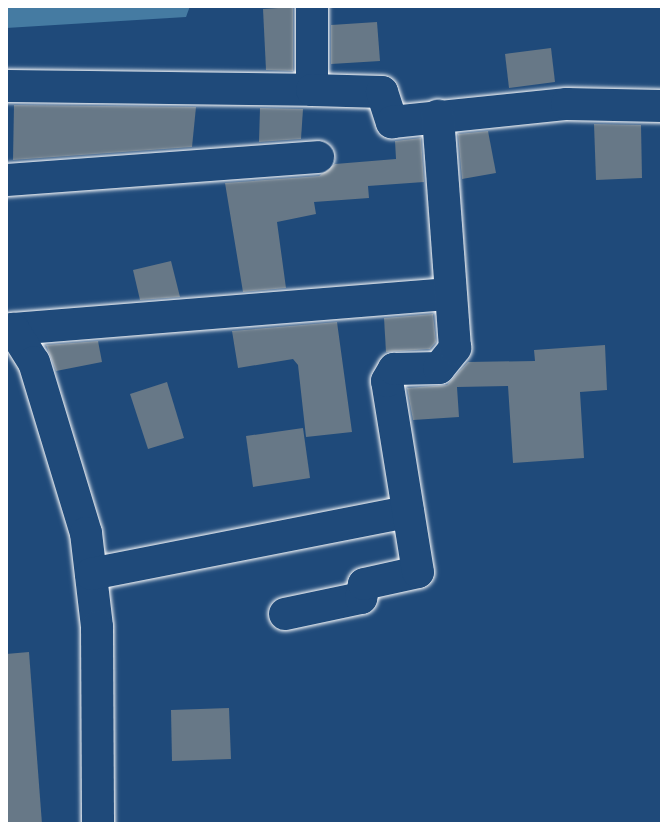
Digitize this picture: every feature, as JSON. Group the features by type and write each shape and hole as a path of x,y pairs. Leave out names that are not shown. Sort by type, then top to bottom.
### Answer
{"street":[{"path":"312,6 312,90"},
{"path":"6,86 382,92 392,122 567,104 662,106"},
{"path":"285,614 361,598 364,584 418,572 387,381 394,369 439,368 449,361 455,348 438,116"},
{"path":"6,180 318,157"},
{"path":"10,330 450,294"},
{"path":"10,330 34,362 86,533 97,627 98,824"},
{"path":"91,574 408,512"}],"water":[{"path":"6,6 190,6 186,17 6,28"}],"building":[{"path":"293,7 293,71 266,70 263,9"},
{"path":"377,22 380,61 331,64 331,25"},
{"path":"551,48 555,82 509,88 505,54"},
{"path":"14,105 196,107 192,147 13,160"},
{"path":"260,108 303,109 301,139 259,142"},
{"path":"594,124 641,125 642,178 596,180"},
{"path":"488,131 496,173 462,179 458,134"},
{"path":"421,138 424,182 368,186 369,198 314,202 316,214 277,222 286,288 243,292 225,183 319,176 335,164 396,159 395,141"},
{"path":"171,261 180,297 140,300 133,270"},
{"path":"433,314 436,342 430,349 386,352 384,318"},
{"path":"337,322 352,432 306,437 298,365 293,359 238,368 232,331"},
{"path":"98,341 102,362 56,371 46,345"},
{"path":"605,345 607,390 580,392 584,458 513,463 508,386 457,387 459,417 413,420 407,388 447,385 468,362 535,361 534,350"},
{"path":"167,382 184,438 148,449 130,394"},
{"path":"303,428 310,478 253,487 246,436"},
{"path":"29,652 42,824 6,824 6,654"},
{"path":"229,708 231,759 172,761 171,710"}]}
